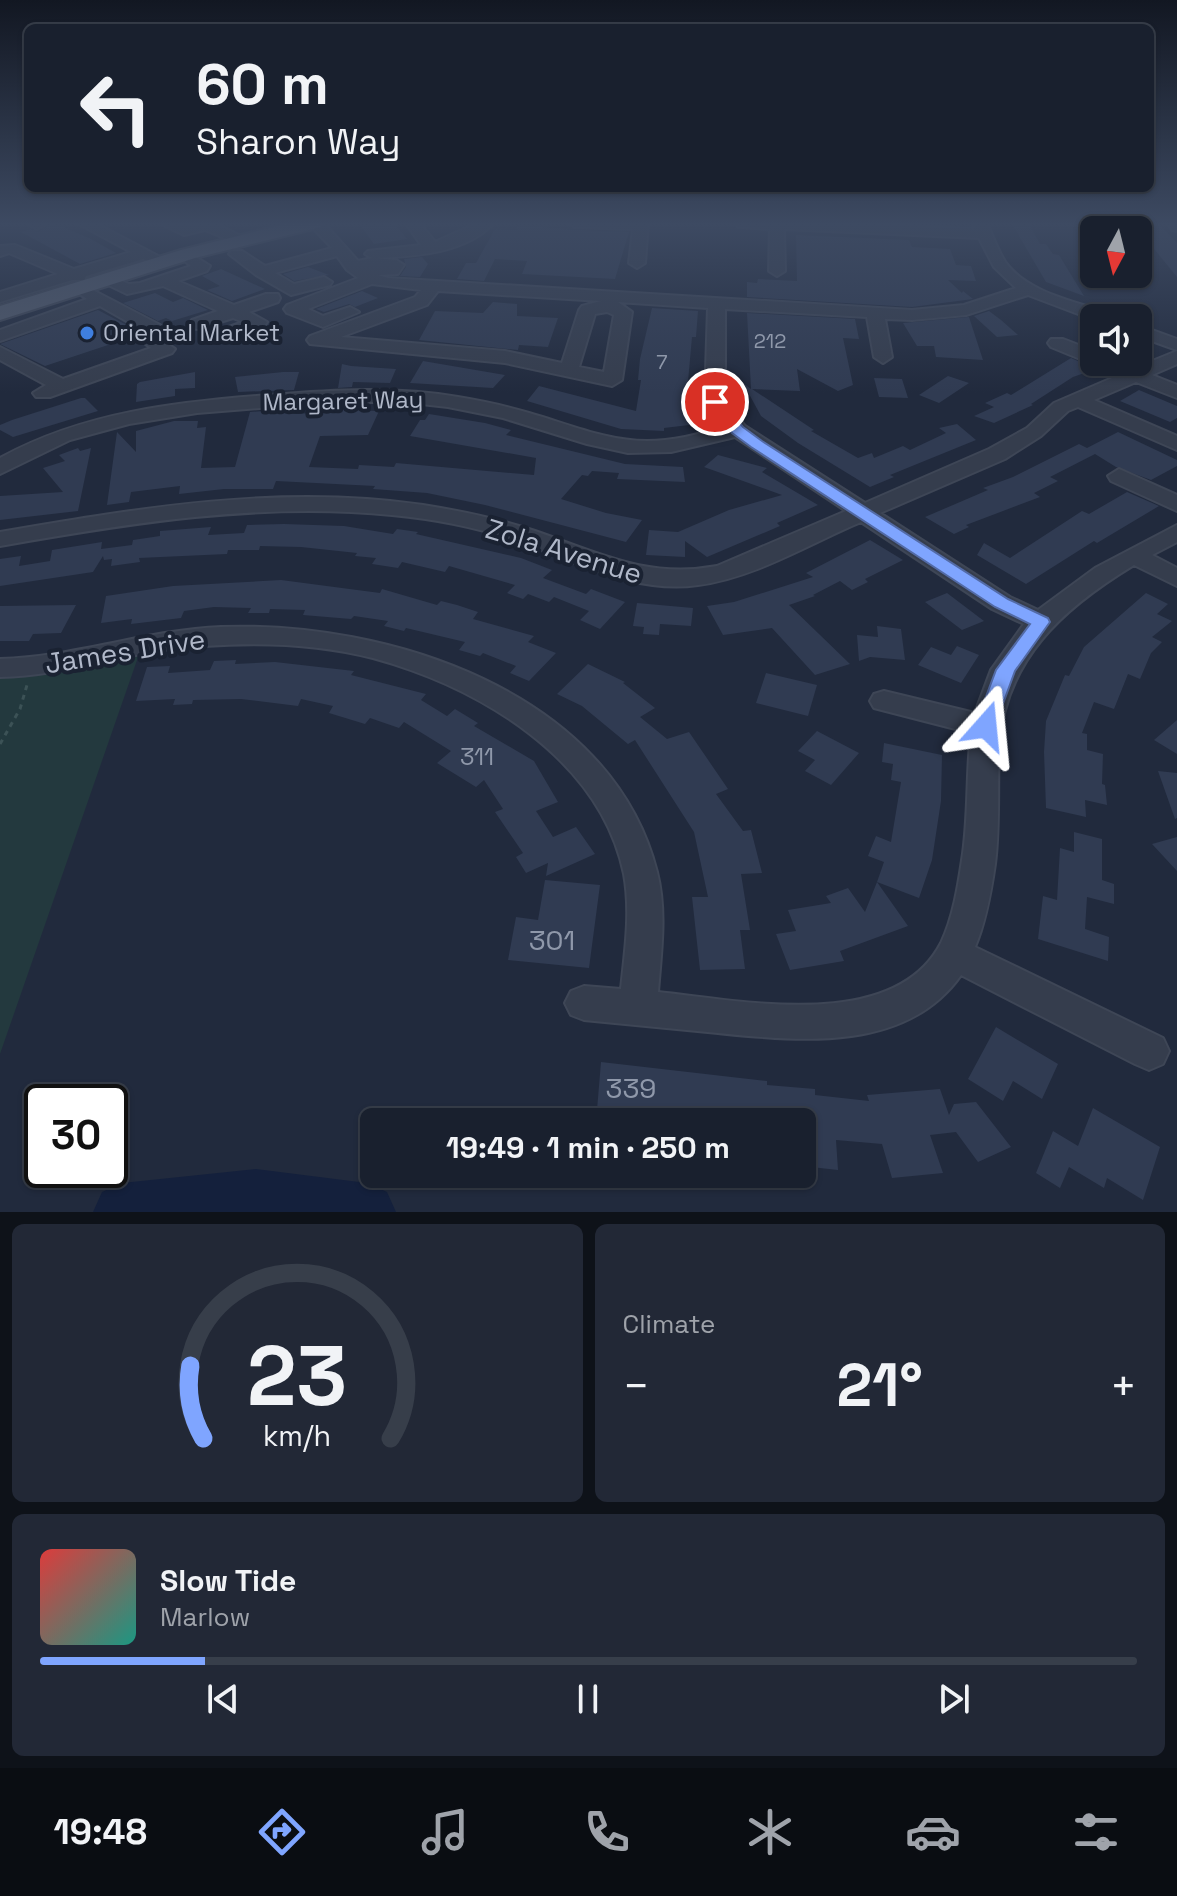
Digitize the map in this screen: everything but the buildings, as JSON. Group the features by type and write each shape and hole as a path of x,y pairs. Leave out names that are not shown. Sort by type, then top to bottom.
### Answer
{"main road":[{"path":"0,316 109,280"}],"street":[{"path":"0,353 50,386 149,340 154,329 78,280"},
{"path":"0,297 109,280"},
{"path":"180,280 233,312 258,322 221,336"},
{"path":"274,280 291,290 299,290 322,280"},
{"path":"333,280 293,309 323,322 406,292 427,289 526,290 608,299 671,293 717,302 875,314 948,313 1029,289"},
{"path":"398,280 427,289"},
{"path":"1016,280 1029,289 1080,308"},
{"path":"0,316 8,333 90,285"},
{"path":"427,289 316,340 505,357 612,380 623,312 608,299"},
{"path":"398,348 427,289"},
{"path":"971,290 999,300"},
{"path":"245,348 198,324 272,298"},
{"path":"569,370 588,310 608,299"},
{"path":"717,302 715,402 738,430 1001,603 1041,622"},
{"path":"875,314 883,357"},
{"path":"1152,335 1177,345"},
{"path":"1057,343 1080,352"},
{"name":"Zola Avenue","path":"1152,367 1177,357"},
{"path":"0,372 21,364"},
{"name":"Zola Avenue","path":"0,539 182,509 265,503 348,504 408,510 480,524 523,535 619,572 672,581 723,573 997,454 1034,432 1061,407 1132,376"},
{"path":"1137,376 1177,392"},
{"name":"Margaret Way","path":"0,467 46,441 112,419 182,408 335,397 444,401 512,414 584,437 640,447 680,444 738,430"},
{"path":"1076,399 1177,444"},
{"path":"1119,476 1177,504"},
{"path":"584,1003 801,1024 852,1019 895,1006 930,983 954,954 979,858 986,726 1006,670 1041,622 1096,577 1177,532"},
{"path":"1133,555 1177,578"},
{"name":"James Drive","path":"0,668 34,667 104,650 183,638 305,638 379,651 438,672 486,696 554,739 583,764 605,792 623,824 637,860 643,898 638,1008"},
{"path":"884,701 986,726"},
{"path":"954,954 1149,1051"}],"path":[{"path":"0,744 20,709 34,667"}],"green space":[{"path":"143,643 0,1054 0,663"}],"waterway":[{"path":"122,1212 256,1197 367,1212"}],"place":[{"name":"Oriental Market","path":"87,333"}],"route":[{"path":"715,402 724,416 756,444 1001,603 1041,622 1006,670 986,726"}]}
